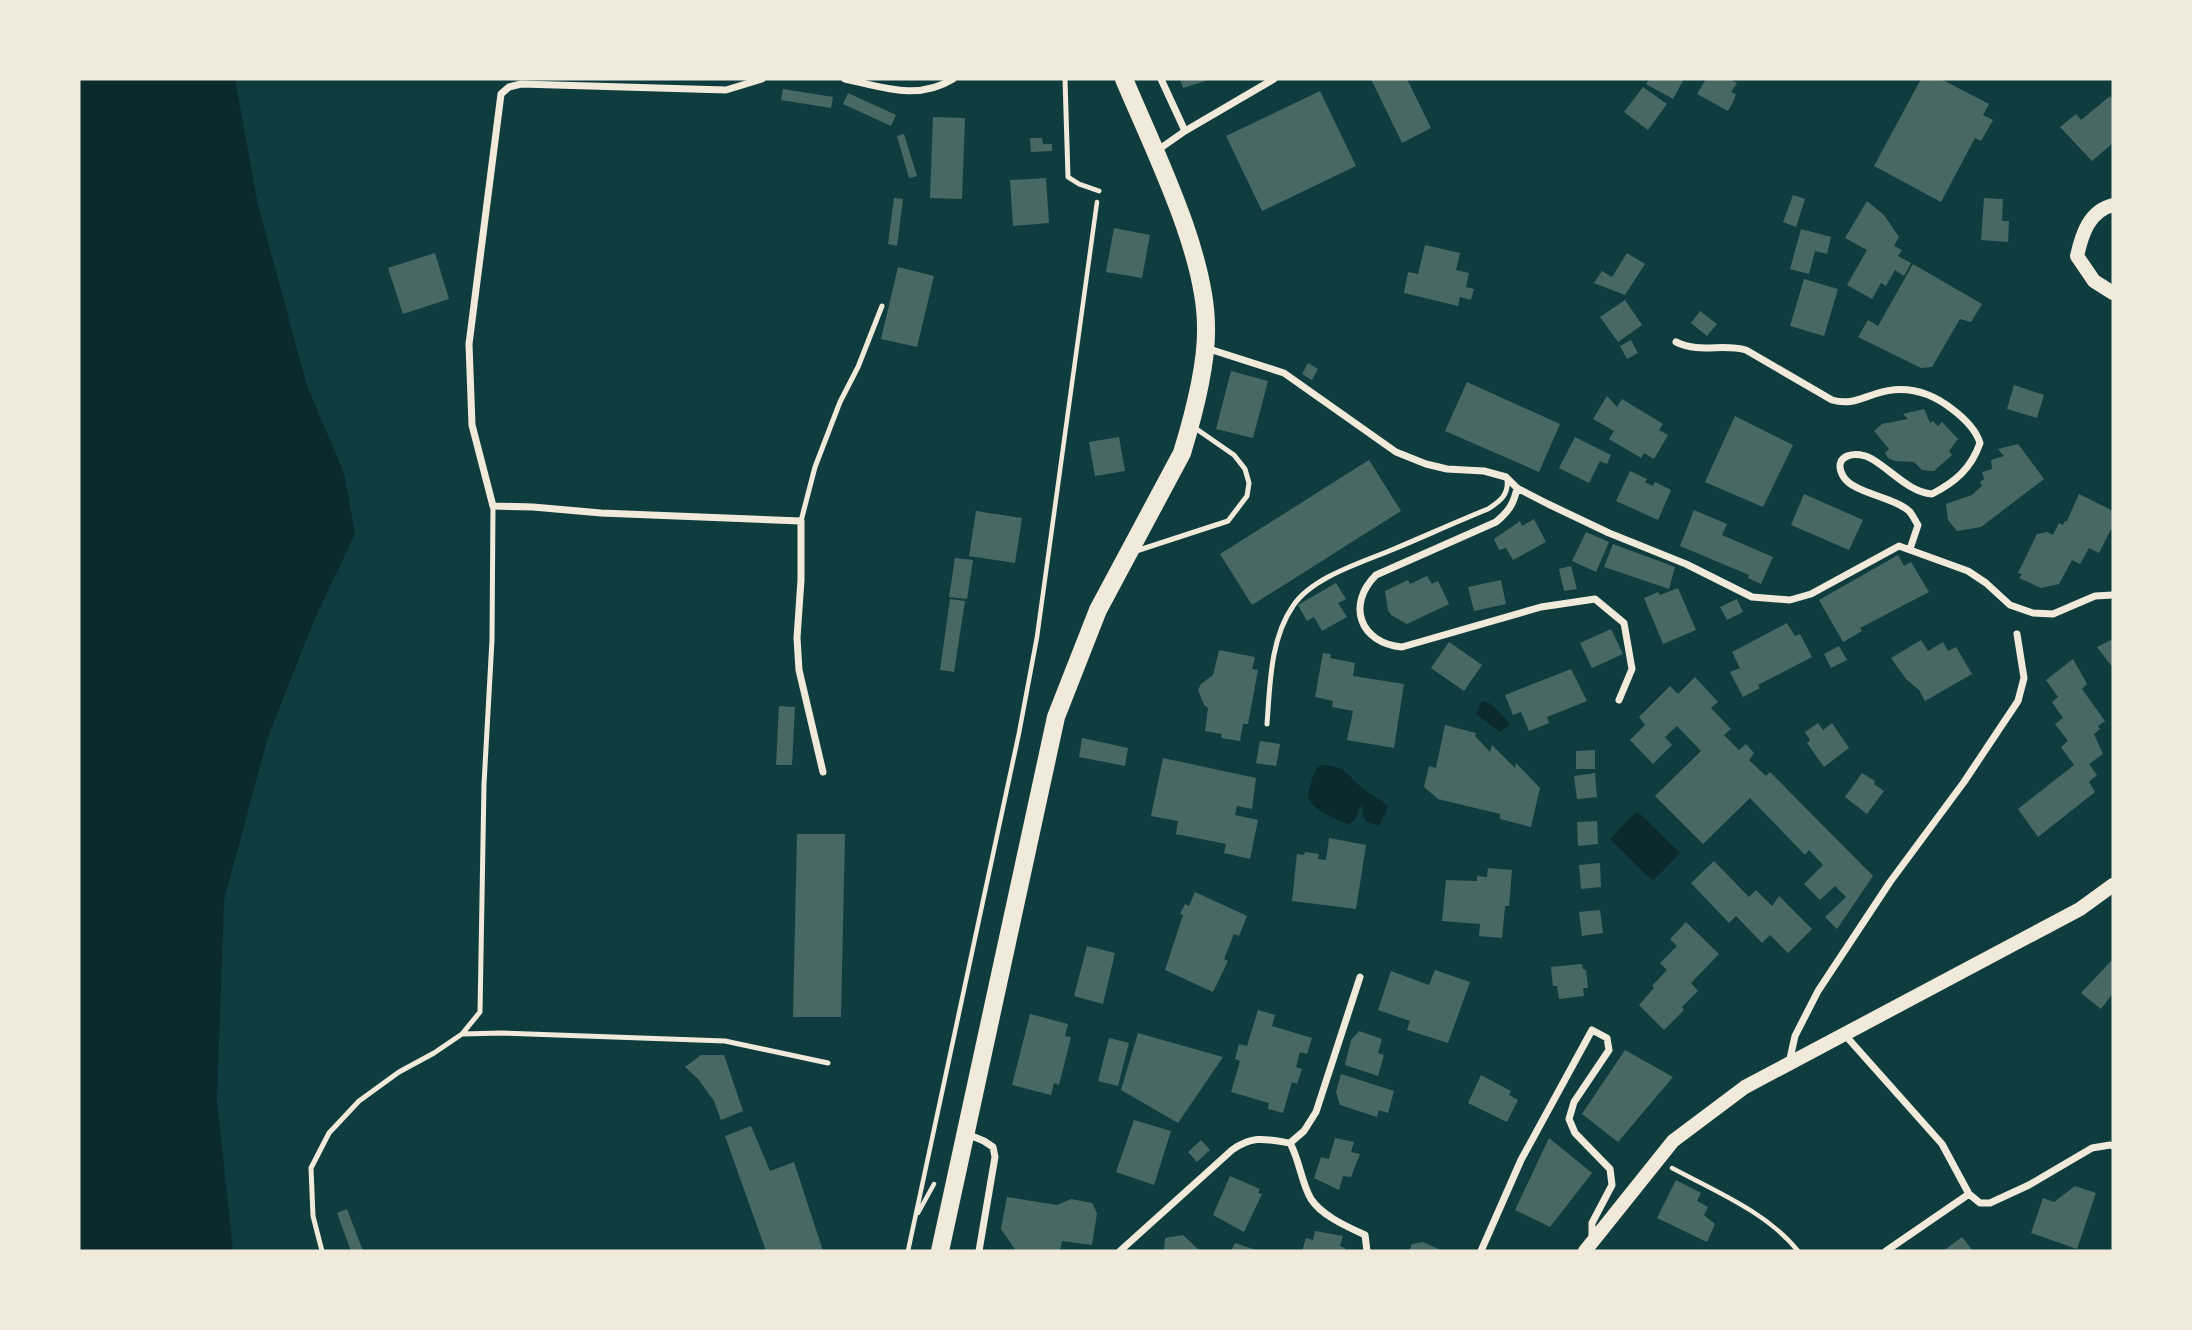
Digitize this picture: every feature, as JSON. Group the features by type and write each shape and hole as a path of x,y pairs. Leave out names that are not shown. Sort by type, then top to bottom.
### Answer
{"main road":[{"path":"940,1251 1056,717 1098,610 1182,453 1191,425 1205,348 1207,326 1201,281 1184,226 1124,79"},
{"path":"2113,205 2104,207 2083,228 2077,256 2094,281 2113,293"},
{"path":"1589,1246 1673,1141 1745,1087 2080,908 2113,885"}],"street":[{"path":"762,79 726,90 521,84 509,87 501,94 468,344 472,425 493,506 801,521 797,638 799,670 822,772"},
{"path":"845,79 898,91 919,92 939,87 953,79"},
{"path":"1161,79 1185,131"},
{"path":"1155,152 1185,131 1274,79"},
{"path":"1676,342 1700,349 1746,350 1832,400 1845,404 1879,392 1908,389 1940,399 1958,413 1974,431 1980,443 1969,467 1948,486 1932,494 1912,488 1864,454 1852,453 1844,458 1841,464 1840,471 1847,482 1908,510 1918,525 1910,549"},
{"path":"1205,348 1284,373 1396,452 1447,469 1484,471 1506,477 1517,488 1609,533 1686,564 1752,597 1790,600 1811,594 1899,546 1968,571 2010,605 2033,613 2053,614 2095,596 2113,595"},
{"path":"1517,488 1515,501 1508,512 1496,522 1376,575 1361,596 1359,608 1362,621 1377,641 1402,647 1541,607 1595,599 1624,623 1632,669 1619,700"},
{"path":"1789,1064 1795,1036 1818,991 2018,701 2024,678 2017,634"},
{"path":"1290,1143 1304,1131 1316,1112 1360,977"},
{"path":"1481,1251 1521,1160 1592,1030 1607,1038 1609,1050 1574,1102 1569,1119 1575,1133 1610,1169 1612,1185 1592,1223 1589,1246"},
{"path":"1845,1034 1942,1144 1969,1194 1980,1202 1990,1203 2029,1185 2092,1148 2110,1144 2113,1146"},
{"path":"967,1134 991,1146 995,1157 979,1251"},
{"path":"1120,1251 1231,1150 1245,1141 1260,1138 1290,1143"},
{"path":"1290,1143 1299,1159 1311,1198 1319,1209 1366,1235 1367,1251"},
{"path":"1886,1251 1969,1194"}],"lane":[{"path":"1065,79 1068,177 1099,191"},
{"path":"801,521 815,467 839,402 858,368 882,306"},
{"path":"1127,554 1228,521 1247,496 1249,482 1245,469 1234,455 1191,425"},
{"path":"1267,724 1270,680 1277,645 1283,624 1294,604 1327,578 1488,509 1506,494 1506,477"},
{"path":"322,1251 313,1216 311,1168 329,1133 359,1101 399,1072 462,1034 480,1012 484,784 492,640 493,506"},
{"path":"462,1034 726,1041 828,1063"}],"path":[{"path":"908,1251 1019,733 1034,651 1099,191"},
{"path":"1656,1160 1741,1205 1787,1236 1798,1251"}],"water":[{"path":"79,79 235,79 258,205 307,386 344,473 355,534 313,623 268,737 224,900 217,1101 233,1251 79,1251"},
{"path":"1484,701 1498,710 1509,726 1500,732 1476,714"},
{"path":"1321,765 1341,769 1386,804 1388,807 1379,826 1367,822 1363,816 1362,804 1354,821 1348,824 1313,805 1308,792 1314,773"},
{"path":"1637,811 1680,853 1653,881 1610,839"}],"building":[{"path":"1180,79 1211,79 1183,88"},
{"path":"1371,79 1407,79 1431,128 1402,143"},
{"path":"1649,79 1684,79 1673,99 1646,84"},
{"path":"1706,79 1729,79 1737,83 1731,92 1736,94 1728,111 1697,94"},
{"path":"1921,79 1941,79 1989,104 1983,115 1993,120 1981,141 1975,138 1941,202 1874,166"},
{"path":"1643,87 1667,104 1648,130 1624,112"},
{"path":"783,89 833,97 831,108 781,100"},
{"path":"1320,91 1356,166 1262,211 1226,136"},
{"path":"848,93 896,115 891,126 843,104"},
{"path":"2110,96 2113,100 2113,143 2092,161 2060,127 2076,114 2081,120"},
{"path":"933,117 965,118 962,199 930,198"},
{"path":"904,134 917,176 909,178 897,136"},
{"path":"1030,138 1042,138 1043,144 1052,144 1052,151 1031,152"},
{"path":"1046,178 1049,223 1013,226 1010,180"},
{"path":"1793,195 1805,199 1796,227 1783,222"},
{"path":"894,198 903,199 897,246 888,244"},
{"path":"1984,198 2003,199 2002,221 2009,221 2008,242 1981,240"},
{"path":"1867,201 1884,215 1899,237 1894,246 1902,250 1898,256 1911,263 1904,276 1895,270 1886,286 1881,283 1872,299 1847,285 1867,250 1845,238"},
{"path":"1114,228 1150,235 1142,278 1106,272"},
{"path":"1801,229 1831,237 1827,254 1815,251 1809,274 1790,269"},
{"path":"1425,245 1460,253 1456,270 1469,273 1466,287 1474,289 1471,300 1460,297 1458,306 1404,293 1408,272 1418,274"},
{"path":"435,253 449,299 403,314 388,268"},
{"path":"1627,253 1645,264 1625,295 1594,283 1602,271 1612,277"},
{"path":"1913,264 1982,304 1971,322 1960,319 1932,367 1921,368 1858,337 1868,320 1878,326"},
{"path":"898,267 934,276 917,347 881,339"},
{"path":"1804,279 1838,289 1824,336 1790,326"},
{"path":"1625,300 1642,325 1618,342 1600,317"},
{"path":"1700,311 1717,324 1707,336 1691,323"},
{"path":"1631,340 1638,353 1627,359 1620,346"},
{"path":"1308,363 1318,369 1312,380 1302,374"},
{"path":"1231,371 1268,381 1253,438 1216,429"},
{"path":"1467,382 1560,424 1539,472 1445,431"},
{"path":"2014,385 2044,395 2037,418 2007,409"},
{"path":"1607,396 1617,407 1622,399 1663,424 1659,430 1668,435 1654,459 1644,453 1641,458 1609,439 1614,431 1593,419"},
{"path":"1924,409 1930,423 1933,421 1938,426 1942,422 1958,439 1949,451 1952,455 1934,471 1922,470 1914,462 1888,458 1885,453 1889,449 1874,431 1882,424 1908,419 1903,414"},
{"path":"1735,416 1793,445 1763,507 1705,482"},
{"path":"1119,437 1125,471 1095,476 1089,442"},
{"path":"1575,437 1611,455 1607,464 1600,461 1589,483 1559,468"},
{"path":"2018,444 2044,479 1981,527 1957,531 1948,520 1946,504 1972,495 1982,486 1982,472 1992,469 1991,460 2004,456 1998,449"},
{"path":"1369,460 1401,511 1252,605 1220,554"},
{"path":"1630,471 1647,479 1645,482 1653,486 1655,482 1671,490 1658,520 1616,501"},
{"path":"1804,494 1863,520 1849,550 1791,525"},
{"path":"2079,494 2113,511 2113,530 2111,529 2099,553 2089,548 2080,564 2072,560 2059,584 2041,588 2019,578 2022,574 2018,573 2037,534 2047,532 2053,535 2059,523 2063,525 2067,521"},
{"path":"1694,510 1727,524 1722,535 1773,557 1761,584 1748,578 1749,575 1680,546"},
{"path":"976,511 1022,518 1015,563 969,556"},
{"path":"1534,519 1546,542 1513,560 1506,548 1499,550 1494,539 1520,521 1522,526"},
{"path":"1586,532 1609,542 1596,572 1572,561"},
{"path":"1613,544 1675,567 1669,589 1604,567"},
{"path":"1898,555 1904,566 1911,562 1929,592 1860,628 1862,631 1843,642 1819,600"},
{"path":"955,558 973,560 967,599 949,597"},
{"path":"1571,566 1577,589 1564,591 1559,569"},
{"path":"1427,576 1432,584 1438,581 1449,604 1407,624 1391,615 1385,591 1408,580 1410,584"},
{"path":"1501,580 1506,604 1474,611 1468,587"},
{"path":"1336,583 1346,599 1338,603 1347,617 1322,631 1314,617 1307,621 1298,605"},
{"path":"1678,588 1696,630 1663,644 1644,598"},
{"path":"950,599 965,601 954,672 940,670"},
{"path":"1737,599 1743,612 1727,620 1720,607"},
{"path":"1787,623 1795,636 1800,634 1812,657 1758,685 1760,688 1743,697 1730,672 1740,668 1732,652"},
{"path":"1611,629 1623,654 1592,668 1580,643"},
{"path":"2113,639 2113,668 2097,647"},
{"path":"1921,640 1928,651 1943,642 1948,651 1956,647 1972,674 1925,701 1919,690 1906,679 1891,658"},
{"path":"1449,642 1482,665 1464,691 1431,668"},
{"path":"1839,646 1847,660 1831,668 1824,654"},
{"path":"1219,650 1255,657 1252,669 1258,670 1248,724 1243,724 1240,741 1221,738 1222,734 1205,731 1208,708 1198,690 1201,684 1213,675"},
{"path":"1323,653 1331,654 1330,658 1355,663 1353,676 1404,684 1394,748 1347,740 1353,711 1332,707 1333,701 1315,697"},
{"path":"2073,659 2087,684 2082,689 2105,721 2098,726 2100,729 2094,734 2103,754 2089,764 2097,775 2089,782 2095,792 2038,837 2018,809 2074,765 2061,747 2068,741 2055,724 2063,718 2052,702 2058,697 2046,680"},
{"path":"1571,669 1587,701 1547,717 1549,723 1529,731 1521,712 1513,715 1505,695"},
{"path":"1695,677 1718,702 1711,708 1731,729 1724,735 1739,750 1746,744 1754,753 1749,760 1766,776 1770,772 1873,876 1837,929 1825,917 1846,897 1835,886 1820,900 1804,884 1823,865 1809,850 1805,855 1750,798 1703,844 1655,796 1701,751 1677,726 1665,737 1672,745 1653,764 1630,740 1645,725 1639,717 1670,686 1678,694"},
{"path":"779,706 795,707 792,765 776,765"},
{"path":"1818,723 1823,730 1832,723 1849,748 1824,767 1807,743 1810,740 1805,732"},
{"path":"1445,725 1476,733 1475,736 1490,752 1492,745 1515,768 1516,763 1540,788 1531,827 1500,819 1500,814 1438,799 1424,787 1429,766 1436,768"},
{"path":"1082,738 1128,748 1125,766 1079,757"},
{"path":"1260,741 1280,744 1276,766 1256,763"},
{"path":"1595,750 1595,769 1576,769 1576,751"},
{"path":"1163,758 1256,778 1252,809 1237,806 1235,815 1258,820 1250,859 1224,853 1226,844 1176,834 1178,821 1151,816"},
{"path":"1595,773 1597,797 1577,799 1574,776"},
{"path":"1862,773 1884,791 1867,814 1845,797"},
{"path":"1597,821 1598,844 1578,846 1577,822"},
{"path":"797,834 845,834 841,1017 793,1017"},
{"path":"1329,838 1366,845 1356,909 1292,901 1297,854 1319,854 1318,859 1326,860"},
{"path":"1714,861 1749,897 1756,890 1772,906 1779,896 1812,929 1788,953 1770,935 1762,943 1736,916 1729,923 1691,883"},
{"path":"1600,863 1601,887 1581,889 1579,865"},
{"path":"1488,868 1512,870 1509,906 1505,906 1502,938 1479,936 1480,924 1442,921 1446,880 1477,881 1477,876 1487,877"},
{"path":"1195,892 1247,916 1239,936 1234,934 1224,959 1228,961 1213,992 1165,970 1183,915 1180,914 1185,904 1189,906"},
{"path":"1600,910 1603,933 1582,936 1579,912"},
{"path":"1686,922 1719,954 1691,983 1698,991 1664,1030 1639,1005 1667,970 1660,963 1677,946 1670,939"},
{"path":"1087,946 1115,953 1103,1004 1074,996"},
{"path":"2113,959 2113,993 2101,1009 2081,993"},
{"path":"1582,964 1586,970 1588,988 1583,988 1584,996 1559,999 1557,986 1553,986 1551,967"},
{"path":"1435,970 1470,982 1448,1043 1407,1030 1410,1021 1378,1010 1391,971 1429,985"},
{"path":"1258,1010 1275,1015 1272,1026 1312,1038 1307,1054 1300,1052 1296,1067 1302,1069 1297,1084 1292,1082 1283,1113 1268,1109 1269,1103 1231,1092 1240,1061 1235,1059 1239,1044 1247,1046"},
{"path":"1030,1014 1068,1024 1065,1036 1071,1037 1059,1085 1054,1083 1051,1095 1012,1085"},
{"path":"1359,1031 1382,1039 1378,1053 1384,1055 1378,1076 1345,1065 1351,1040"},
{"path":"1138,1033 1223,1057 1178,1123 1121,1090"},
{"path":"1109,1038 1129,1043 1118,1086 1098,1081"},
{"path":"1625,1050 1673,1077 1618,1142 1582,1114"},
{"path":"701,1055 724,1055 743,1111 721,1120 714,1101 698,1079 685,1067"},
{"path":"1341,1074 1394,1091 1388,1113 1379,1110 1377,1117 1340,1105 1336,1092"},
{"path":"1481,1075 1511,1091 1509,1095 1518,1100 1507,1122 1468,1103"},
{"path":"1134,1120 1171,1131 1154,1185 1116,1172"},
{"path":"751,1126 770,1171 794,1162 823,1251 766,1251 725,1136"},
{"path":"1335,1138 1354,1142 1351,1152 1360,1154 1351,1177 1343,1176 1339,1190 1314,1178 1321,1157 1329,1159"},
{"path":"1549,1138 1592,1173 1550,1227 1515,1210"},
{"path":"1201,1140 1210,1150 1197,1162 1188,1152"},
{"path":"1230,1176 1260,1189 1258,1193 1262,1194 1244,1232 1213,1215"},
{"path":"1676,1180 1701,1193 1697,1201 1708,1207 1704,1215 1715,1224 1707,1242 1657,1218"},
{"path":"2075,1186 2096,1193 2077,1249 2031,1233 2043,1198 2054,1202"},
{"path":"1007,1197 1057,1205 1071,1199 1092,1203 1097,1213 1092,1245 1062,1241 1060,1251 1016,1251 1001,1229"},
{"path":"347,1209 363,1251 351,1251 337,1213"},
{"path":"1315,1231 1343,1236 1340,1246 1345,1248 1345,1251 1302,1251 1306,1238 1313,1240"},
{"path":"1183,1235 1200,1251 1164,1251 1165,1238"},
{"path":"1962,1237 1973,1251 1943,1251"},
{"path":"1423,1242 1443,1251 1409,1251 1412,1244"},
{"path":"1235,1243 1259,1251 1231,1251"}]}
